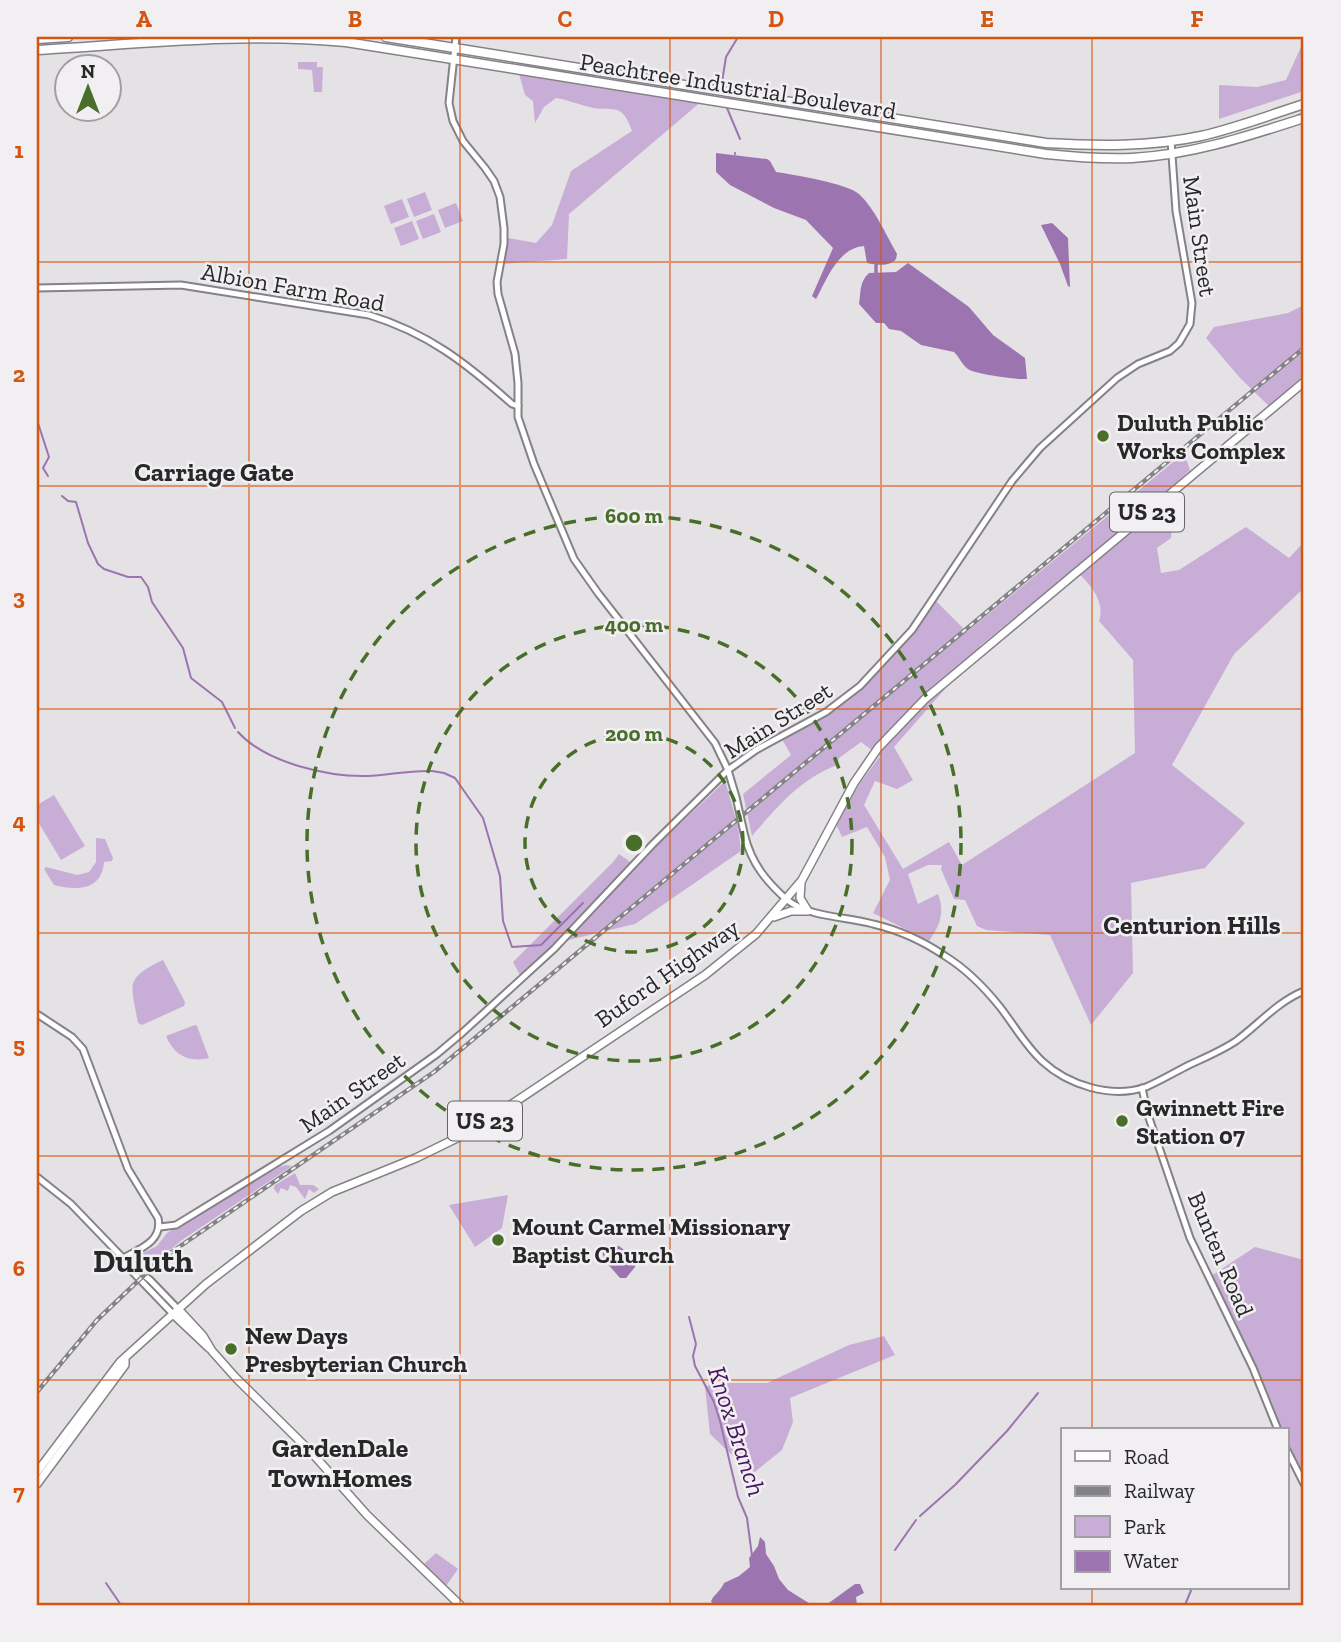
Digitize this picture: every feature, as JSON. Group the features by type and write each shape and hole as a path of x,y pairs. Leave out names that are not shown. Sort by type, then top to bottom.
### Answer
{"highway":[{"path":"37,38 68,37"},
{"name":"Peachtree Industrial Boulevard","path":"386,37 1046,143 1099,146 1171,141 1202,136 1304,104"},
{"name":"Peachtree Industrial Boulevard","path":"37,50 248,39 317,39 1046,155 1100,158 1172,154 1304,118"}],"main road":[{"name":"Buford Highway","path":"95,1399 120,1362 218,1275 301,1211 332,1192 416,1158 459,1137 497,1114 705,975 750,939 801,883 854,783 896,727 925,699 1304,382"},
{"path":"801,883 800,898 808,911"},
{"path":"769,920 791,911 808,911"},
{"path":"176,1311 192,1334 312,1453 367,1515 460,1605"},
{"name":"Buford Highway","path":"40,1474 51,1453 125,1365 125,1360"},
{"path":"37,1484 40,1474 80,1424 95,1399"}],"street":[{"path":"456,37 449,91 453,121 463,141 494,181 503,216 504,244 497,282 498,294 515,354 520,425 534,464 574,559 715,743 729,770 749,853 761,874 787,900 808,911 873,924 910,936 935,949 956,963 981,986 999,1005 1035,1054 1053,1071 1080,1084 1101,1090 1142,1088 1230,1045 1274,1009 1304,991"},
{"name":"Main Street","path":"123,1258 155,1238 160,1227 176,1225 284,1161 356,1113 462,1033 554,949 628,869 729,770 756,750 826,712 878,669 912,630 1026,463 1117,378 1138,364 1170,351 1186,335 1193,313 1176,211 1171,141"},
{"name":"Albion Farm Road","path":"37,288 181,285 369,315 396,323 429,339 459,359 512,404 518,405"},
{"path":"37,1014 72,1037 83,1049 128,1169 156,1214 160,1227"},
{"name":"Bunten Road","path":"1142,1088 1148,1115 1190,1238 1253,1368 1277,1428"},
{"path":"37,1177 68,1202 123,1258 144,1275 176,1311"},
{"path":"138,1250 136,1262 144,1275"},
{"path":"123,1258 125,1264 176,1311"},
{"path":"1288,1452 1304,1484"}],"green space":[{"path":"1304,40 1304,91 1219,119 1219,85 1257,87 1286,80"},
{"path":"298,62 317,62 317,67 323,67 322,92 314,92 312,70 298,69"},
{"path":"516,63 709,95 569,214 567,259 502,264 508,238 536,243 552,225 571,171 632,131 620,111 589,107 556,98 544,107 535,123 533,101 525,95"},
{"path":"425,192 432,210 414,217 407,199"},
{"path":"402,199 409,217 391,224 384,206"},
{"path":"456,203 463,221 445,228 438,210"},
{"path":"434,214 441,232 423,239 416,221"},
{"path":"412,221 419,239 401,246 394,228"},
{"path":"1304,305 1304,381 1272,409 1240,378 1206,338 1214,327 1288,313"},
{"path":"1184,453 1190,470 1147,509 1156,515 1172,506 1171,538 1157,548 1161,573 1179,570 1246,527 1289,558 1304,542 1304,588 1234,654 1172,765 1245,823 1205,868 1131,883 1133,973 1091,1025 1050,935 986,930 977,926 965,900 954,899 941,869 942,865 928,865 908,874 918,904 938,894 940,919 929,941 873,913 890,880 885,857 867,827 842,837 836,824 858,786 880,756 861,742 839,758 837,765 800,786 752,836 743,794 791,755 782,739 851,695 895,650 936,601 967,632","holes":["1074,569 1098,599 1101,613 1099,621 1133,660 1135,753 962,865 949,842 903,869 864,805 875,781 897,789 913,780 894,747 980,646"]},
{"path":"725,781 738,826 741,851 635,924 564,941 521,977 513,962 619,854 636,866"},
{"path":"54,795 85,846 61,860 37,820 37,805"},
{"path":"96,838 105,839 113,858 112,861 104,862 99,878 80,888 54,885 44,869 46,867 77,875 89,872 96,862"},
{"path":"163,960 185,1002 184,1006 142,1025 138,1023 133,984 142,972"},
{"path":"195,1025 209,1058 183,1056 173,1048 166,1036"},
{"path":"286,1165 292,1166 182,1240 146,1270 139,1263 141,1254 157,1246 167,1233"},
{"path":"295,1173 300,1185 313,1185 319,1189 314,1193 309,1189 305,1199 296,1187 290,1185 288,1191 281,1188 278,1194 274,1189 275,1185"},
{"path":"508,1195 502,1228 475,1247 449,1205"},
{"path":"1255,1247 1304,1260 1304,1478 1288,1442 1288,1428 1281,1428 1211,1276"},
{"path":"884,1336 895,1355 790,1398 793,1422 782,1450 752,1474 710,1434 705,1387 712,1384 714,1389 724,1383 767,1383 849,1345"},
{"path":"436,1553 458,1569 446,1586 424,1564"}],"water":[{"path":"716,153 767,159 776,172 853,190 865,200 875,215 897,254 896,259 887,264 867,263 864,246 847,252 834,266 816,299 812,296 833,248 806,220 774,208 730,185 716,172"},
{"path":"1052,223 1068,238 1070,287 1041,225"},
{"path":"908,263 969,307 993,335 1025,358 1027,379 972,371 964,366 954,352 921,345 901,331 889,329 884,323 876,323 859,304 864,280 869,273 896,272"},
{"path":"605,1245 619,1246 636,1259 635,1267 626,1278 620,1278 605,1261 602,1251"},
{"path":"760,1537 765,1542 766,1554 779,1579 788,1590 812,1605 713,1605 711,1601 724,1583 750,1567 749,1558 758,1546"},
{"path":"855,1584 860,1584 864,1593 856,1597 857,1605 826,1605"}],"waterway":[{"path":"722,82 726,57 738,37"},
{"path":"727,108 740,139"},
{"path":"876,265 876,273"},
{"path":"37,420 49,457 43,468 48,476"},
{"path":"62,496 68,501 76,502 88,543 98,564 104,569 128,577 141,577 148,587 152,602 183,648 191,678 222,702 235,728"},
{"path":"238,732 264,752 317,771 352,776 432,771 455,778 483,818 500,876 503,921 512,947 541,945 583,903"},
{"name":"Knox Branch","path":"689,1317 696,1344 693,1356 695,1366 714,1402 720,1421 738,1497 747,1518 752,1556"},
{"path":"920,1516 955,1485 1007,1431 1038,1393"},
{"path":"895,1550 916,1520"},
{"path":"106,1583 121,1605"},
{"path":"1185,1605 1191,1590"}],"railway":[{"path":"37,1392 97,1320 160,1260 434,1072 1304,348"}],"place":[{"name":"Duluth Public Works Complex","path":"1103,436"},
{"name":"Gwinnett Fire Station 07","path":"1122,1121"},
{"name":"Mount Carmel Missionary Baptist Church","path":"498,1240"},
{"name":"New Days Presbyterian Church","path":"231,1349"}],"district":[{"name":"Carriage Gate","path":"214,472"},
{"name":"Centurion Hills","path":"1192,925"},
{"name":"Duluth","path":"143,1261"},
{"name":"GardenDale TownHomes","path":"340,1463"}]}
